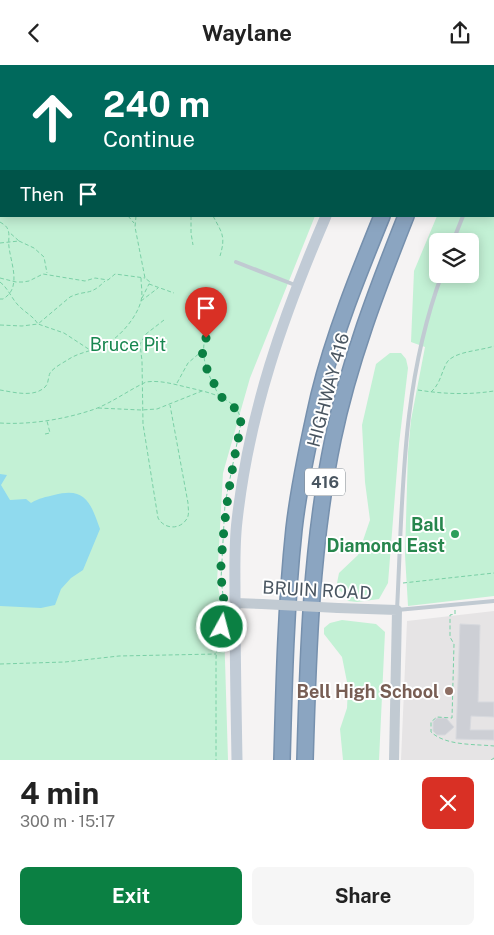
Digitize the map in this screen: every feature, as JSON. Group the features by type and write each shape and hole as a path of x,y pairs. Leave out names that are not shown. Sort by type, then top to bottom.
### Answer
{"highway":[{"name":"HIGHWAY 416","path":"282,760 293,546 305,462 320,394 346,307 382,217"},
{"name":"HIGHWAY 416","path":"305,760 313,570 328,466 342,401 370,307 406,217"}],"main road":[{"path":"237,760 234,563 237,522 248,450 273,353 297,286 326,217"}],"street":[{"name":"BRUIN ROAD","path":"235,603 397,610"},
{"path":"394,760 397,610"}],"lane":[{"path":"456,233 463,217"},
{"path":"236,262 297,286"},
{"path":"439,283 419,349 412,390 406,437 397,610 494,601"}],"path":[{"path":"129,217 135,224"},
{"path":"136,217 135,224 145,278"},
{"path":"191,217 193,245"},
{"path":"214,217 223,233 224,243 220,255"},
{"path":"0,222 19,241 34,248 44,257 47,274"},
{"path":"0,299 9,294 14,281 15,271 9,243 9,231"},
{"path":"0,243 19,241"},
{"path":"0,278 14,281 30,281 39,275 47,274 85,281 95,278 105,281"},
{"path":"38,324 70,297 76,294 91,293 115,274 145,278 150,282 149,284 174,293"},
{"path":"141,278 141,300"},
{"path":"0,282 6,287 9,294 20,307 35,319 38,324"},
{"path":"0,390 31,393 40,390 48,382 53,369 74,356 106,344 132,319 149,284"},
{"path":"141,300 158,287"},
{"path":"164,320 146,334 140,345 142,361 141,385 142,410 158,518 165,525 172,528 181,525 186,520 188,516 188,503 170,405"},
{"path":"0,325 22,326 38,324 64,333 91,350"},
{"path":"206,338 202,351 205,365 220,396"},
{"path":"431,393 437,386 449,359 457,354 494,346"},
{"path":"177,385 188,363 202,351"},
{"path":"0,423 26,423 47,420 97,408 141,385 154,381 220,396 235,407 241,418 241,423 226,503 221,579 225,611 216,654 216,760"},
{"path":"412,390 470,395 494,391"},
{"path":"97,408 157,409 203,391"},
{"path":"45,434 50,433 47,420"},
{"path":"398,584 494,573"},
{"path":"455,605 455,614 450,615 450,637 454,644 452,718 436,717 431,722 431,732 445,740 494,745"},
{"path":"0,663 65,662 119,656 216,654"}],"shaded area":[{"name":"Bell High School","path":"494,611 494,760 401,760 407,621"}],"green space":[{"name":"Bruce Pit","path":"0,217 315,217 250,378 223,473 217,582 224,627 228,760 0,760"},
{"path":"437,217 494,217 494,596 408,606 405,555 408,452 411,420 425,347 411,342 414,271 429,235 429,283 479,283 479,233 430,233"},
{"path":"390,353 401,353 406,359 408,368 399,444 388,583 379,599 357,602 348,601 343,593 336,588 339,573 358,555 370,520 365,482 362,425 376,364"},
{"path":"342,620 376,624 385,632 379,760 343,760 340,729 347,708 348,687 342,657 324,634 324,628 330,623"}],"water":[{"path":"0,474 7,475 1,485 10,500 26,499 31,503 54,495 73,493 86,499 94,512 100,529 83,570 71,578 61,589 55,605 41,608 0,606"}],"building":[{"path":"460,624 480,625 478,702 494,702 494,717 471,716 470,730 494,730 494,740 456,739"},
{"path":"437,718 446,718 454,727 445,735 437,735 433,731 433,722"}],"place":[{"name":"Ball Diamond East","path":"455,534"},
{"name":"Bell High School","path":"449,691"}],"route":[{"path":"206,338 202,351 205,365 220,396 235,407 241,418 226,503 223,535 221,579 225,611 222,627"}]}
